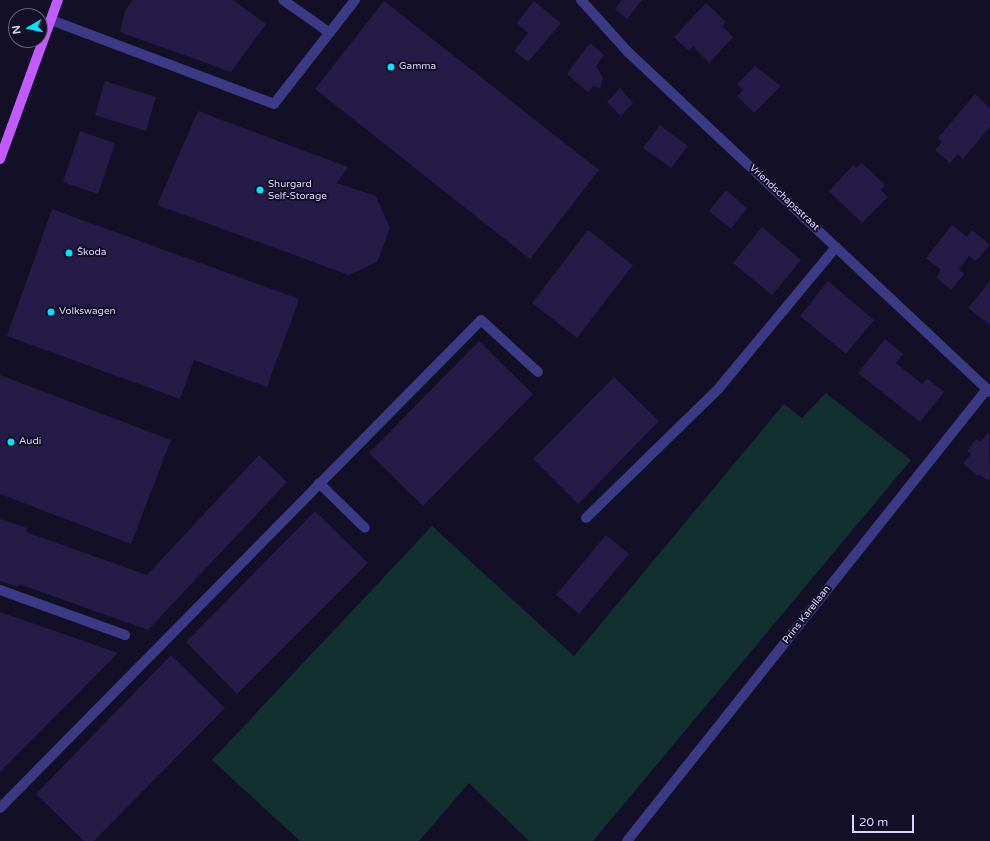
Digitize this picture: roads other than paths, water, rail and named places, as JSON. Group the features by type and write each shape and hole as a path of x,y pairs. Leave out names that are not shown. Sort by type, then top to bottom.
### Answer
{"main road":[{"path":"0,159 58,0"}],"street":[{"path":"283,0 330,33"},
{"path":"51,20 274,104 356,0"},
{"name":"Vriendschapsstraat","path":"581,0 628,52 988,391"},
{"path":"586,518 719,388 836,247"},
{"path":"0,808 481,320 538,372"},
{"name":"Prins Karellaan","path":"627,841 988,391"},
{"path":"319,483 365,528"},
{"path":"0,590 125,635"}],"place":[{"name":"Gamma","path":"391,67"},
{"name":"Shurgard Self-Storage","path":"260,190"},
{"name":"Škoda","path":"69,253"},
{"name":"Volkswagen","path":"51,312"},
{"name":"Audi","path":"11,442"}]}
